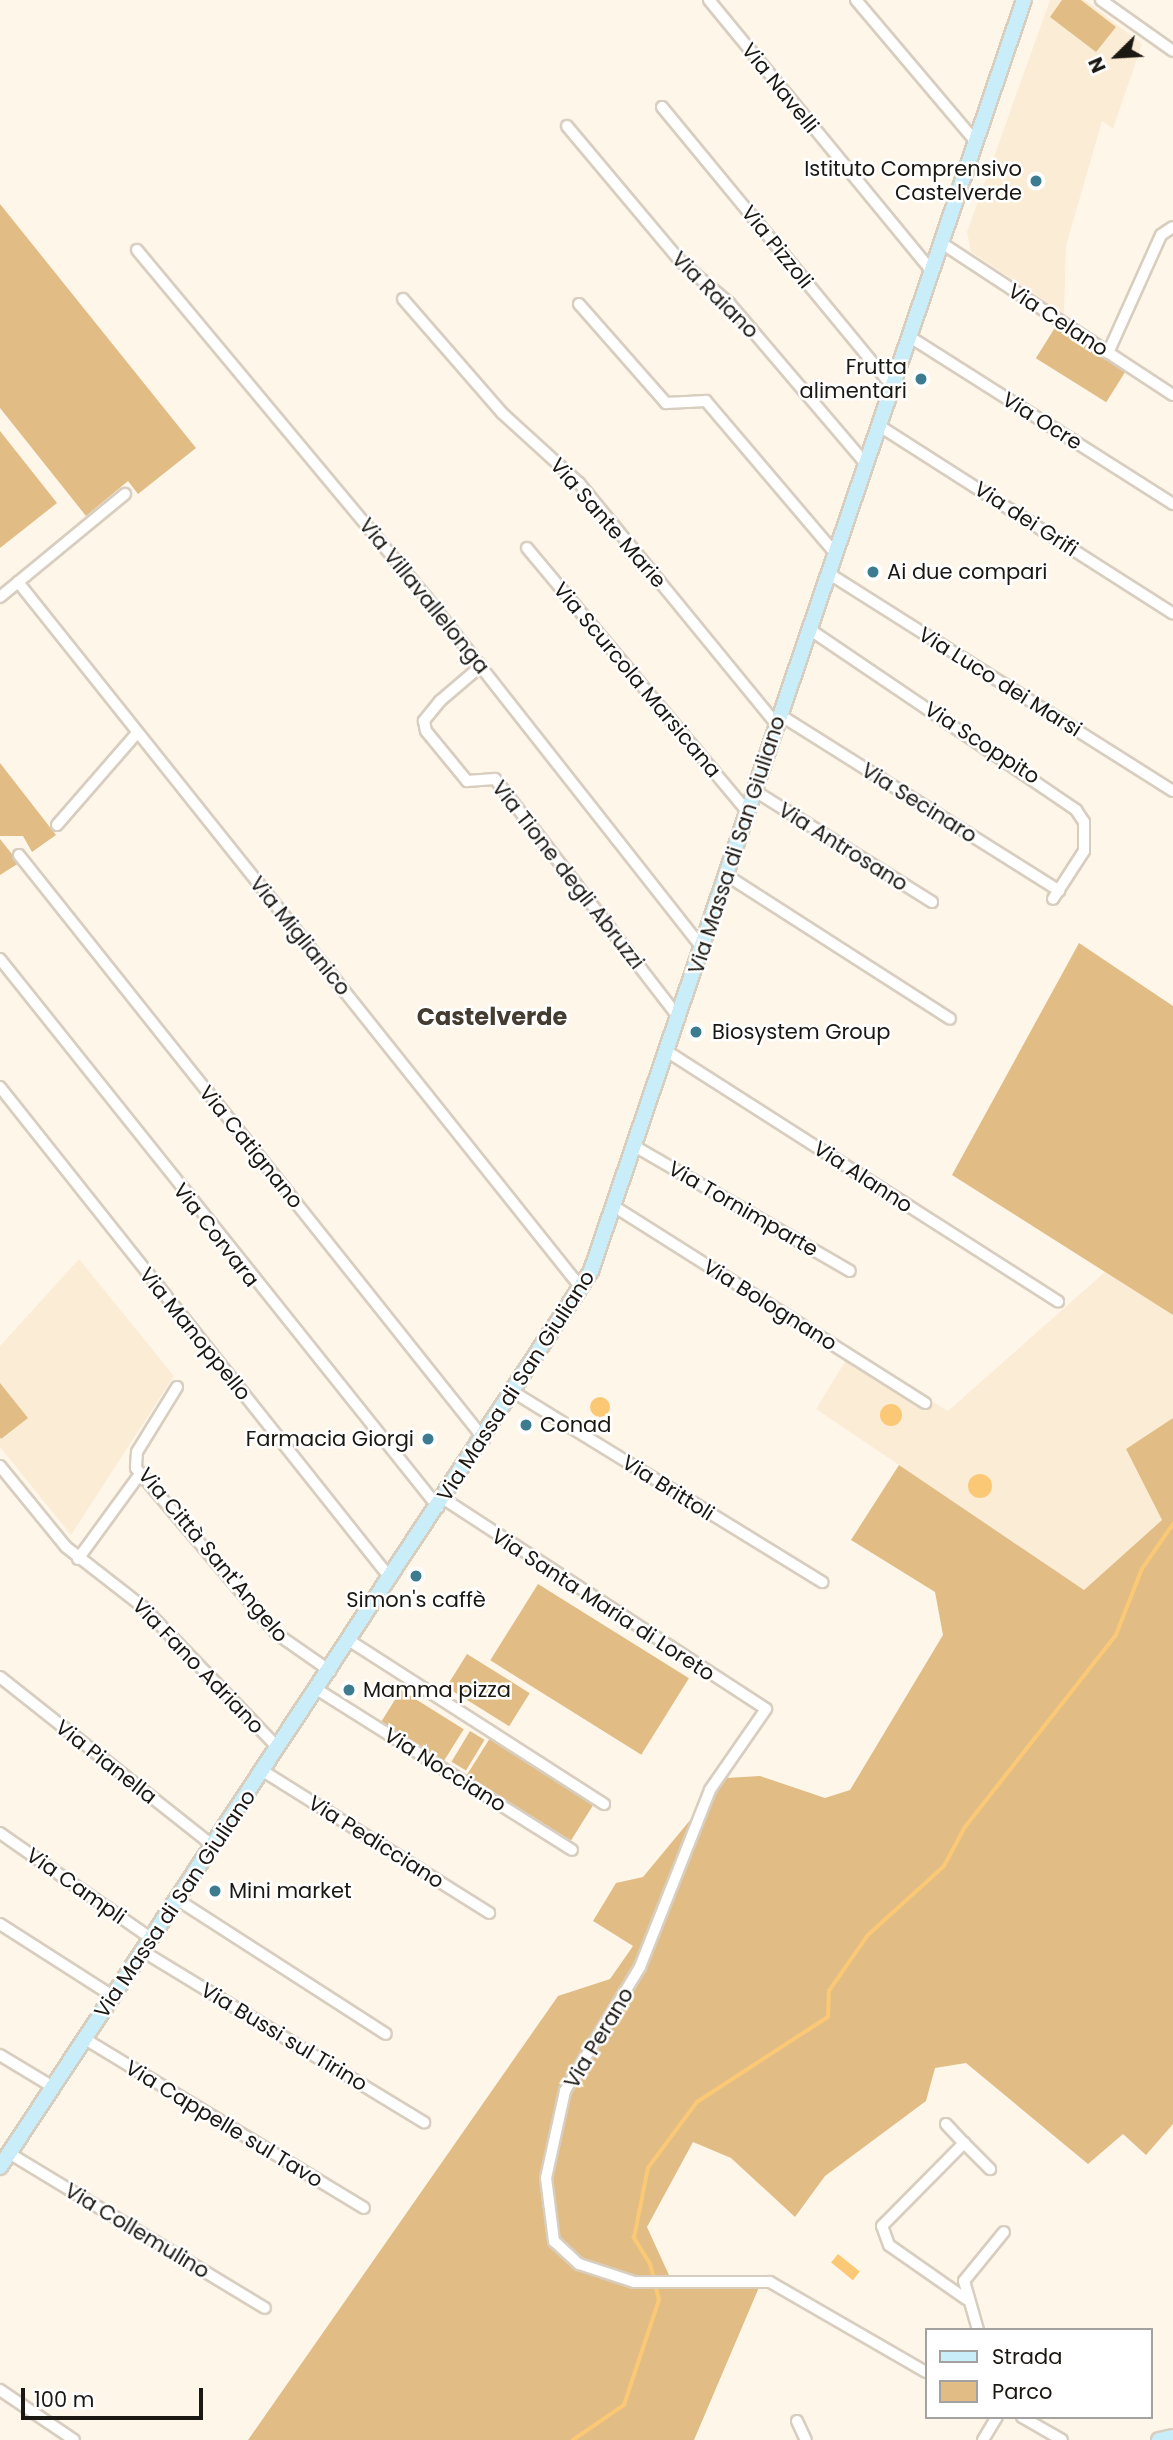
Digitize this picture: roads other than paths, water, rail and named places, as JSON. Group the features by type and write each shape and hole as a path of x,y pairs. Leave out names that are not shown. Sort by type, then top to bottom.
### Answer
{"street":[{"name":"Via Navelli","path":"709,0 933,273"},
{"path":"856,0 976,142"},
{"name":"Via Massa di San Giuliano","path":"0,2167 582,1289 636,1147 778,720 878,425 943,244 1024,0"},
{"path":"1101,0 1173,51"},
{"name":"Via Pizzoli","path":"662,107 892,387"},
{"name":"Via Raiano","path":"567,126 681,262 729,303 865,463"},
{"path":"1108,353 1161,235 1173,227"},
{"name":"Via Celano","path":"943,244 1173,396"},
{"name":"Via Villavallelonga","path":"137,250 481,666 702,948"},
{"name":"Via Sante Marie","path":"403,299 502,413 579,483 778,720"},
{"path":"579,304 666,403 706,401 835,553"},
{"name":"Via Ocre","path":"910,338 1173,505"},
{"name":"Via dei Grifi","path":"878,425 1173,614"},
{"path":"0,597 125,494"},
{"name":"Via Scurcola Marsicana","path":"527,548 748,812"},
{"name":"Via Luco dei Marsi","path":"828,573 1173,791"},
{"name":"Via Miglianico","path":"18,582 582,1289"},
{"name":"Via Scoppito","path":"809,629 1076,810 1084,822 1084,851 1056,895"},
{"name":"Via Tione degli Abruzzi","path":"481,666 440,701 424,721 426,731 467,781 495,779 679,1017"},
{"name":"Via Secinaro","path":"778,720 1056,895"},
{"path":"57,825 137,733"},
{"name":"Via Antrosano","path":"755,791 932,902"},
{"name":"Via Catignano","path":"19,855 484,1439"},
{"path":"726,875 950,1019"},
{"name":"Via Corvara","path":"0,959 441,1503"},
{"name":"Via Alanno","path":"668,1052 1058,1301"},
{"name":"Via Manoppello","path":"0,1087 391,1579"},
{"name":"Via Tornimparte","path":"636,1147 850,1271"},
{"name":"Via Bolognano","path":"615,1207 925,1403"},
{"name":"Via Città Sant'Angelo","path":"177,1387 137,1451 140,1474 277,1634 330,1671"},
{"name":"Via Brittoli","path":"515,1393 822,1582"},
{"name":"Via Fano Adriano","path":"0,1466 78,1559 143,1606 278,1748"},
{"path":"78,1559 140,1474"},
{"name":"Via Santa Maria di Loreto","path":"441,1503 764,1707"},
{"path":"350,1641 604,1804"},
{"name":"Via Pianella","path":"0,1677 213,1846"},
{"name":"Via Nocciano","path":"318,1689 572,1850"},
{"name":"Via Perano","path":"764,1707 765,1718 708,1795 643,1961 567,2087 550,2147 546,2215 558,2248 592,2269 655,2282 771,2281 925,2371"},
{"name":"Via Pedicciano","path":"263,1772 489,1913"},
{"name":"Via Campli","path":"0,1833 148,1946"},
{"path":"178,1900 386,2034"},
{"path":"0,1924 114,1997"},
{"name":"Via Bussi sul Tirino","path":"148,1946 424,2122"},
{"name":"Via Cappelle sul Tavo","path":"85,2039 364,2208"},
{"path":"0,2055 53,2087"},
{"path":"946,2124 990,2169"},
{"path":"964,2143 882,2230 891,2247 966,2299"},
{"name":"Via Collemulino","path":"9,2154 265,2308"},
{"path":"977,2328 966,2299 965,2279 1004,2232"},
{"path":"0,2390 74,2440"},
{"path":"983,2440 996,2419"},
{"path":"797,2421 806,2440"},
{"path":"1037,2421 1062,2440"},
{"path":"1158,2440 1173,2437"}],"waterway":[{"path":"573,2440 624,2405 659,2300 650,2264 634,2238 648,2168 697,2102 828,2017 829,1991 868,1935 944,1866 965,1827 1116,1635 1142,1569 1173,1524"}],"place":[{"name":"Istituto Comprensivo Castelverde","path":"1036,181"},
{"name":"Frutta alimentari","path":"921,379"},
{"name":"Ai due compari","path":"873,572"},
{"name":"Biosystem Group","path":"696,1032"},
{"name":"Conad","path":"526,1425"},
{"name":"Farmacia Giorgi","path":"428,1439"},
{"name":"Simon's caffè","path":"416,1576"},
{"name":"Mamma pizza","path":"349,1690"},
{"name":"Mini market","path":"215,1891"}],"district":[{"name":"Castelverde","path":"492,1017"}]}
